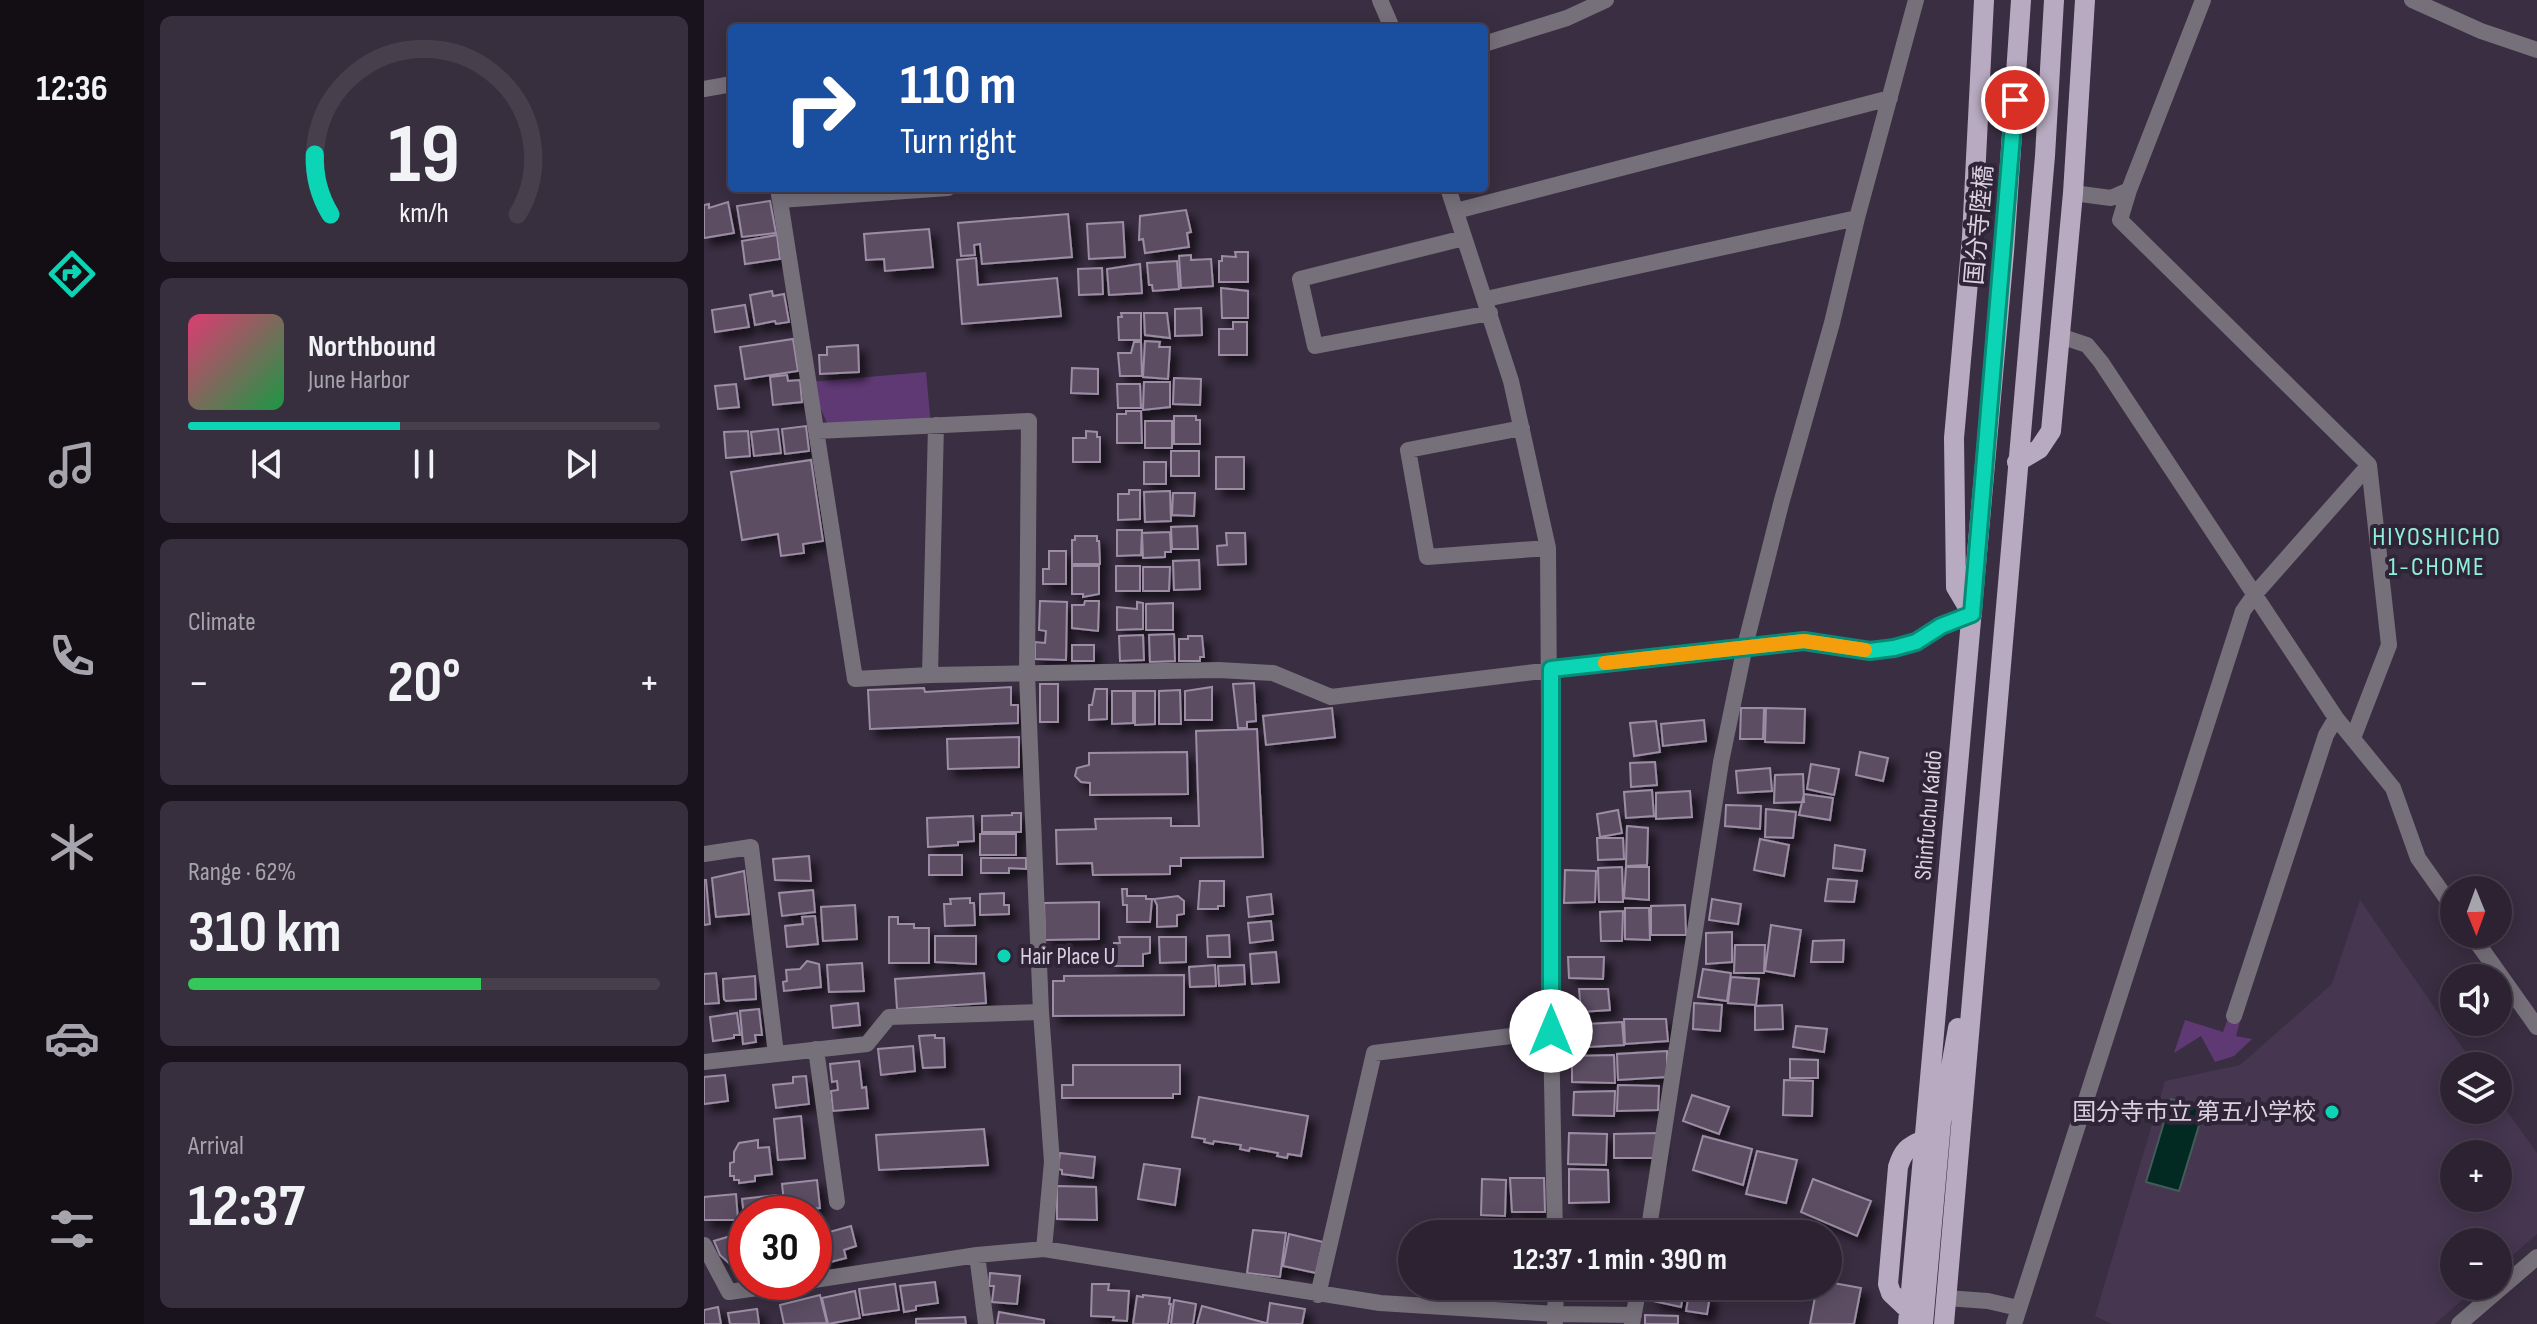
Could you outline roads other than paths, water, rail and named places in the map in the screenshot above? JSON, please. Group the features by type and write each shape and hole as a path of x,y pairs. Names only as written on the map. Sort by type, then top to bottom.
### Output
{"main road":[{"path":"1972,614 1956,587 1954,438 1972,237 1984,0"},
{"name":"国分寺陸橋","path":"1998,311 2021,0"},
{"name":"Shinfuchu Kaidō","path":"1944,1324 2045,156 2054,0"},
{"path":"2017,462 2039,449 2051,431 2073,193 2085,0"},
{"name":"Shinfuchu Kaidō","path":"1913,1319 1924,1140 1998,311"},
{"name":"Shinfuchu Kaidō","path":"1913,1319 1941,1122 1975,950"}],"street":[{"path":"1380,0 1390,24"},
{"path":"1488,43 1567,18 1606,0"},
{"path":"1650,1220 1721,762 1745,646 1916,0"},
{"path":"2203,0 2120,220 2369,465 2389,645 2353,738"},
{"path":"2412,0 2481,31 2537,50"},
{"path":"704,89 728,85"},
{"path":"1456,211 1890,98"},
{"path":"2073,193 2111,198 2129,190"},
{"path":"835,192 779,194 855,679 1219,670 1273,673 1331,697 1745,646 1804,641 1870,651 1894,648 1916,642 1941,626 1972,614"},
{"path":"1449,192 1488,306 1522,428 1548,548 1555,1220"},
{"path":"1464,238 1300,279 1315,346 1857,218"},
{"path":"2060,336 2087,345 2094,353 2336,718 2393,788 2418,858 2440,889"},
{"path":"817,431 1029,421 1027,674 1041,1012 1052,1162 1044,1249"},
{"path":"930,675 936,425"},
{"path":"1522,428 1408,450 1427,557 1548,548"},
{"path":"1946,1298 1988,1301 2016,1316 2243,611 2369,465"},
{"path":"2234,1016 2326,735 2336,718"},
{"path":"704,854 751,847 776,1054"},
{"path":"2481,948 2537,1027"},
{"path":"704,1062 867,1044 889,1017 1041,1012"},
{"path":"1318,1295 1374,1053 1551,1031"},
{"path":"816,1049 837,1202"},
{"path":"704,1245 728,1290"},
{"path":"832,1277 977,1255 1044,1249 1318,1295 1556,1319 1633,1320 1637,1300"},
{"path":"977,1255 986,1324"},
{"path":"2459,1324 2537,1257"}],"place":[{"name":"Hair Place U","path":"1004,956"},
{"name":"国分寺市立 第五小学校","path":"2332,1112"}],"district":[{"name":"HIYOSHICHO 1-CHOME","path":"2437,551"}]}
